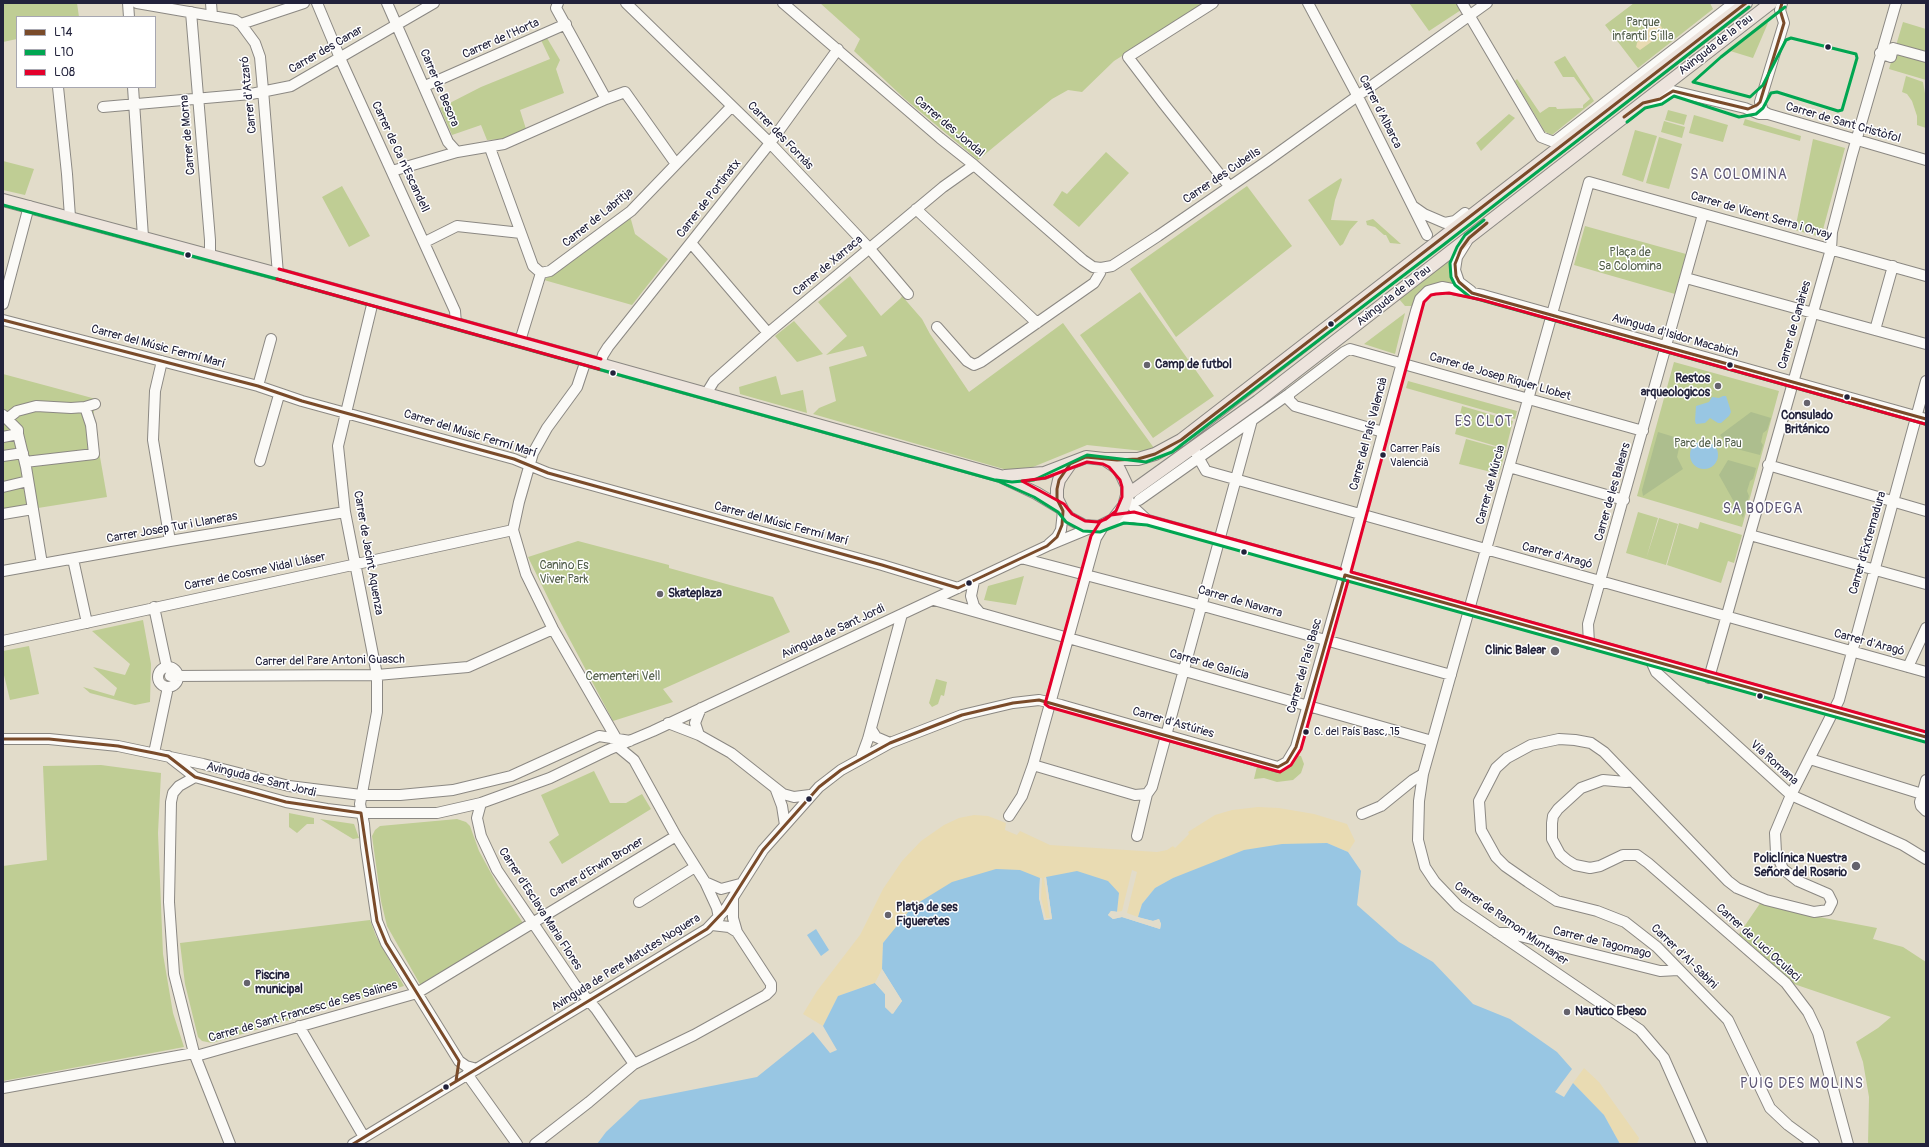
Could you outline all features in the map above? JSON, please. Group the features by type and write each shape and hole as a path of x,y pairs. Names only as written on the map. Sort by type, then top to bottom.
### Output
{"main road":[{"name":"Avinguda de la Pau","path":"1104,459 1129,460 1146,457 1169,448 1181,440 1549,157 1746,3"},
{"name":"Avinguda de la Pau","path":"1127,496 1150,478 1196,452 1258,401 1771,3"},
{"path":"3,200 210,255 1000,476 1036,493 1062,510 1076,523 1104,524 1122,510 1127,496 1124,477 1112,463 1104,459 1086,457 1070,464 1033,475 1000,476"},
{"path":"1033,475 1077,453 1087,450 1146,457"},
{"path":"1062,510 1057,489 1061,475 1070,464"}],"street":[{"path":"128,3 129,16"},
{"path":"137,3 227,18 241,24 304,3"},
{"path":"211,3 212,16"},
{"name":"Carrer de Ca n'Escandell","path":"317,3 340,58 455,310 456,324"},
{"name":"Carrer de Besora","path":"387,3 425,86 448,142 457,152"},
{"name":"Carrer des Canar","path":"103,107 251,94 263,90 291,86 434,3"},
{"path":"558,3 556,8 606,99"},
{"name":"Carrer des Fornàs","path":"626,3 770,143 869,248 908,294"},
{"name":"Carrer des Jondal","path":"783,3 940,138 974,165 1083,260 1093,267 1100,268"},
{"path":"1213,3 1128,57 1230,186"},
{"name":"Carrer d'Albarca","path":"1308,3 1357,95 1427,235"},
{"path":"1462,3 1541,137 1554,142 1734,3"},
{"name":"Carrer des Cubells","path":"1100,268 1112,266 1120,262 1230,186 1487,3"},
{"path":"1748,109 1760,102 1784,22 1780,10 1782,3"},
{"name":"Carrer de Canàries","path":"1710,678 1768,465 1831,249 1832,232 1880,53 1896,3"},
{"name":"Carrer de Morna","path":"191,12 210,255"},
{"name":"Carrer d'Atzaró","path":"241,24 255,43 260,57 278,274"},
{"name":"Carrer de l'Horta","path":"425,86 566,24"},
{"path":"1880,53 1891,57 1893,48 1926,57"},
{"name":"Carrer de Portinatx","path":"600,364 603,354 608,347 770,143 838,49"},
{"path":"58,88 70,217"},
{"path":"133,88 143,237"},
{"path":"1643,103 1660,99 1673,91 1748,109 1759,114 1768,114"},
{"path":"392,171 457,152 490,148 504,144 625,92 676,164"},
{"name":"Carrer de Sant Cristòfol","path":"1760,102 1763,111 1768,114 1926,160"},
{"name":"Carrer de Labritja","path":"541,273 550,271 631,211 732,106"},
{"path":"490,148 534,266 541,273 520,341"},
{"path":"1414,207 1438,221 1445,223 1455,221 1539,159 1549,157"},
{"name":"Carrer de Xarraca","path":"706,394 714,381 768,333 916,209 974,165"},
{"name":"Carrer de Vicent Serra i Orvay","path":"1589,182 1926,276"},
{"name":"Carrer de Múrcia","path":"1469,610 1589,182"},
{"path":"3,304 29,206"},
{"path":"916,209 1037,323"},
{"name":"Carrer de les Balears","path":"1590,644 1588,624 1667,347 1703,214"},
{"path":"425,242 457,226 521,233"},
{"path":"1468,238 1457,257 1455,270 1459,282 1472,292"},
{"path":"691,243 768,333"},
{"path":"1875,330 1893,266"},
{"path":"937,327 966,361 974,364 981,362 1094,283 1100,273 1100,268"},
{"path":"1686,278 1926,344"},
{"name":"Avinguda d'Isidor Macabich","path":"1420,299 1428,291 1442,287 1472,292 1926,419"},
{"name":"Carrer del País Valencià","path":"1344,575 1401,363 1420,299"},
{"name":"Carrer de Jacint Aquenza","path":"373,301 338,446 345,512 377,675 377,712 360,795 361,812 377,921 386,944 418,993 459,1061"},
{"name":"Carrer del Músic Fermí Marí","path":"3,320 258,386 279,395 514,459 548,473 928,578 958,588"},
{"path":"258,386 271,339"},
{"name":"Avinguda de la Pau","path":"1139,500 1196,452 1252,420 1350,349"},
{"name":"Carrer de Josep Riquer Llobet","path":"1350,349 1643,431"},
{"path":"586,360 577,387 547,428 529,465 518,502 513,530 521,565 613,745 634,760 676,836 705,882 717,908 716,921 738,932"},
{"path":"162,362 155,391 153,440 170,541"},
{"name":"Carrer d'Extremadura","path":"1790,795 1834,712 1894,501 1926,381"},
{"path":"1289,394 1290,400 1295,406 1383,432"},
{"path":"260,461 279,395"},
{"path":"3,456 24,458 94,454 90,406 36,406 17,411 5,417 18,430 24,458 42,564"},
{"path":"1137,836 1147,794 1152,787 1252,420"},
{"path":"3,436 18,434"},
{"name":"Carrer d'Aragó","path":"1196,452 1206,471 1926,672"},
{"path":"1768,465 1926,510"},
{"path":"1509,467 1624,500"},
{"path":"1144,517 1139,500 1150,478"},
{"path":"3,487 28,481"},
{"path":"1127,496 1144,517"},
{"path":"3,514 33,509"},
{"name":"Avinguda de Sant Jordi","path":"1047,546 1057,537 1061,530 1062,510"},
{"name":"Carrer Josep Tur i Llaneras","path":"3,571 345,512"},
{"name":"Avinguda de Sant Jordi","path":"168,756 195,778 286,802 327,809 361,812 438,813 480,803 550,778 613,745 634,739 1047,546 1104,524 1133,517 1144,517 1220,540 1710,678 1926,737"},
{"path":"1009,816 1022,796 1033,765 1096,538 1104,524"},
{"name":"Carrer de Cosme Vidal Lláser","path":"3,641 513,530"},
{"path":"1750,535 1926,584"},
{"path":"73,558 86,623"},
{"name":"Carrer de Navarra","path":"1021,558 1202,605 1451,676"},
{"name":"Carrer del País Basc","path":"1287,762 1296,747 1344,575"},
{"path":"974,581 971,596 974,606 980,613"},
{"name":"Carrer de Galícia","path":"934,600 1432,741"},
{"path":"154,607 172,673 177,682 173,686 168,687 161,684 158,678 161,671 172,673"},
{"name":"Carrer de Ramon Muntaner","path":"1469,610 1423,774 1419,801 1418,832 1420,850 1425,867 1435,882 1450,899 1497,933 1631,1022 1646,1036 1655,1046 1670,1070 1702,1144"},
{"path":"861,758 871,729 893,642 902,614"},
{"path":"877,626 889,632 893,642"},
{"name":"Carrer del Pare Antoni Guasch","path":"172,673 377,675 468,667 553,628"},
{"path":"1908,667 1926,628"},
{"name":"Vía Romana","path":"1651,661 1656,672 1790,795 1903,845 1926,859"},
{"path":"154,752 168,687"},
{"name":"Avinguda de Pere Matutes Noguera","path":"353,1144 590,1001 716,921 733,898 740,884 763,850 810,795 828,779 861,758 890,742 962,715 988,708 1026,701 1050,702"},
{"name":"Carrer d'Astúries","path":"1050,702 1278,766 1287,762"},
{"path":"699,735 695,723 701,708"},
{"path":"668,723 699,735 731,753 776,790 788,796 810,795"},
{"path":"871,729 876,737 890,742"},
{"name":"Avinguda de Sant Jordi","path":"3,739 49,739 118,746 154,752 289,786 360,795 400,795 453,790 511,776 594,738 605,736 613,745"},
{"path":"634,739 634,760"},
{"name":"Carrer d'Al-Sabini","path":"1790,795 1775,833 1776,853 1783,869 1790,875 1798,881 1828,894 1832,902 1828,910 1824,912 1814,912 1766,900 1737,888 1728,881 1604,752 1591,743 1559,739 1531,745 1507,758 1496,768 1479,800 1481,830 1496,856 1506,866 1557,901 1598,911 1625,922 1657,947 1728,1020 1770,1108 1788,1126 1814,1144"},
{"path":"1810,759 1922,794"},
{"path":"1033,765 1135,795 1147,794"},
{"path":"1362,814 1381,806 1413,780 1423,774"},
{"path":"195,778 178,786 173,793 170,802 168,864 169,909 174,974 195,1054 230,1144"},
{"name":"Carrer de Luci Oculaci","path":"1632,781 1626,782 1603,780 1581,788 1558,809 1554,816 1551,830 1552,839 1560,854 1575,865 1590,868 1600,866 1623,855 1637,855 1786,983 1798,997 1818,1034 1848,1144"},
{"path":"1924,808 1922,794 1926,780"},
{"path":"776,790 782,806 785,825"},
{"name":"Carrer d'Esclava Maria Flores","path":"480,803 477,818 481,836 488,854 533,924 575,985 590,1001 634,1064"},
{"name":"Carrer d'Erwin Broner","path":"418,993 533,924 594,884 676,836"},
{"path":"639,902 695,867"},
{"path":"705,882 720,889 740,884"},
{"path":"535,1144 589,1102 634,1064 694,1035 766,995 771,990 771,984 738,932 733,918 733,898"},
{"name":"Carrer de Tagomago","path":"1497,933 1508,933 1660,971 1678,970"},
{"name":"Carrer de Sant Francesc de Ses Salines","path":"3,1088 195,1054 418,993"},
{"path":"299,1026 364,1137"},
{"path":"456,1082 459,1061 466,1066 477,1069"},
{"path":"467,1074 517,1144"}],"green space":[{"path":"3,3 77,3 79,16 16,16 16,39 3,42"},
{"path":"820,3 1206,3 1114,61 1082,92 1068,90 1052,99 978,160 905,99 854,51 860,39"},
{"path":"1409,3 1457,3 1461,10 1429,31"},
{"name":"Parque infantil S´illa","path":"1634,3 1710,3 1713,9 1638,68 1605,25"},
{"path":"1764,22 1768,23 1753,58 1727,50"},
{"path":"1903,22 1926,29 1926,80 1889,69"},
{"path":"547,38 560,60 556,69 564,93 520,110 526,129 506,139 487,140 481,125 452,135 440,108 481,87 550,59 541,40"},
{"path":"1565,56 1594,101 1552,135 1545,132 1515,81 1517,79 1540,113 1549,107 1556,107 1557,109 1583,108 1583,105 1590,99 1574,77 1563,77 1554,62"},
{"path":"1906,76 1923,82 1926,99 1926,128 1917,125 1917,116 1912,101 1907,94 1902,92"},
{"path":"1668,110 1687,115 1684,125 1665,120"},
{"path":"1509,114 1515,118 1481,151 1476,143"},
{"path":"1694,115 1728,125 1723,142 1689,133"},
{"path":"1745,119 1801,136 1800,141 1743,125"},
{"path":"1664,121 1685,127 1682,138 1661,132"},
{"path":"1635,130 1657,136 1643,182 1622,175"},
{"path":"1659,137 1682,144 1669,189 1646,183"},
{"path":"1813,139 1845,148 1821,237 1795,230"},
{"path":"1106,152 1129,173 1079,227 1053,205 1062,191 1067,194"},
{"path":"3,161 34,169 25,195 3,190"},
{"path":"1341,178 1342,180 1335,200 1331,220 1358,221 1350,230 1343,244 1340,246 1308,200"},
{"path":"342,186 370,236 349,247 322,197"},
{"path":"1247,186 1292,246 1176,337 1130,269"},
{"path":"630,216 635,234 668,259 632,305 544,280"},
{"path":"1373,219 1401,244 1390,243 1386,235 1375,227 1367,225 1366,221"},
{"name":"Plaça de Sa Colomina","path":"1585,226 1686,254 1675,294 1574,265"},
{"path":"1451,257 1450,270 1453,280 1459,286 1421,291 1415,298 1412,306 1405,306 1399,299"},
{"path":"850,276 881,316 902,296 922,319 930,334 969,392 1063,323 1154,448 1143,451 1087,445 1033,467 1007,470 813,414 819,408 836,401 829,367 867,356 863,346 826,355 847,336 818,302"},
{"name":"Camp de futbol","path":"1140,292 1214,396 1153,438 1080,335"},
{"path":"1405,313 1395,354 1364,344"},
{"path":"794,321 823,354 797,362 775,336"},
{"name":"Parc de la Pau","path":"1674,362 1779,391 1742,527 1637,496"},
{"path":"3,374 96,399 93,417 107,497 38,508 28,513 3,517"},
{"path":"776,376 781,395 803,390 807,413 740,394 739,387"},
{"path":"1408,381 1517,411 1515,419 1406,388"},
{"path":"1462,406 1513,421 1506,449 1455,434"},
{"path":"1751,412 1771,418 1767,430 1763,433 1761,442 1763,445 1760,455 1729,447 1720,435"},
{"path":"1658,432 1681,439 1677,457 1683,469 1643,496 1642,490"},
{"path":"1466,439 1506,450 1499,474 1459,464"},
{"path":"1728,460 1756,468 1753,479 1750,481 1747,491 1749,496 1743,518 1719,475"},
{"path":"1638,512 1658,518 1646,559 1626,553"},
{"path":"1659,518 1678,524 1666,565 1646,559"},
{"path":"1700,522 1742,535 1734,563 1728,561 1721,583 1667,565 1679,523 1698,529"},
{"path":"578,541 669,565 669,568 773,597 790,632 663,689 673,702 613,721 553,608 528,557"},
{"path":"1024,576 1016,605 984,600 988,586"},
{"path":"143,620 151,664 150,702 135,705 90,693 83,687 114,696 117,688 93,667 125,675 130,664 92,631"},
{"path":"29,646 39,694 10,700 3,671 3,651"},
{"path":"936,679 947,682 944,696 941,695 938,704 932,707 929,703"},
{"path":"1296,755 1301,756 1304,764 1301,773 1293,780 1277,782 1264,778 1254,779 1258,762 1277,768"},
{"path":"101,765 161,773 158,833 163,954 173,1013 184,1047 3,1081 3,866 47,860 43,766"},
{"path":"594,771 610,803 626,803 642,794 651,809 562,864 549,842 559,835 541,795"},
{"path":"289,813 314,818 314,824 307,824 297,833 289,827"},
{"path":"320,819 354,824 359,838 353,839"},
{"path":"457,819 466,822 470,826 479,851 498,886 525,926 421,986 387,926 381,901 372,836 375,830 380,826"},
{"path":"1761,902 1819,917 1877,928 1873,939 1903,947 1926,962 1926,1144 1868,1144 1869,1097 1863,1062 1856,1042 1878,1028 1891,1017 1791,983 1737,937"},
{"path":"370,920 376,936 404,986 212,1043 202,1041 198,1037 185,984 180,943"}],"sand":[{"path":"1653,25 1661,26 1664,33 1640,50 1636,47 1637,43 1644,32"},
{"name":"Platja de ses Figueretes","path":"1258,807 1279,808 1314,814 1347,824 1355,841 1348,852 1327,843 1173,878 1155,888 1142,904 1138,917 1127,913 1137,872 1132,870 1122,911 1117,912 1119,893 1052,919 1044,920 1039,898 1040,878 883,942 882,969 875,983 838,996 823,1026 803,1014 817,991 860,935 883,889 902,861 921,841 944,825 959,818 974,815 988,816 1006,823 1005,830 1017,835 1020,831 1050,845 1157,852 1167,850 1173,846 1175,848 1189,834 1188,832 1215,815 1232,810"},
{"path":"1584,1068 1599,1082 1639,1138 1637,1144 1620,1144 1604,1115 1573,1083"}],"water":[{"path":"1726,396 1729,405 1731,412 1729,416 1721,423 1718,423 1710,418 1705,423 1696,424 1696,406 1709,402 1712,397 1719,398"},
{"path":"1704,441 1714,445 1718,455 1714,465 1704,469 1694,465 1690,455 1694,445"},
{"path":"1327,843 1348,852 1361,871 1357,905 1399,942 1433,962 1473,1004 1510,1019 1557,1052 1572,1069 1555,1092 1564,1097 1573,1083 1604,1115 1620,1144 597,1144 606,1132 640,1100 757,1077 813,1032 830,1053 837,1050 823,1026 838,996 875,983 885,994 885,1007 892,1014 902,1001 882,969 883,943 913,906 952,882 996,869 1020,870 1040,878 1039,898 1045,920 1052,919 1046,877 1077,871 1108,881 1119,893 1117,912 1111,911 1108,915 1113,919 1122,917 1160,929 1161,924 1159,919 1153,921 1138,917 1142,904 1155,888 1173,878 1244,850 1282,844"},
{"path":"816,929 829,950 821,956 807,935"}],"pier":[{"path":"1046,877 1052,919 1044,920 1039,898 1040,878 1042,878 1041,898 1046,918 1050,918 1044,878"},
{"path":"1111,911 1119,912 1118,914 1112,913 1111,915 1114,917 1123,915 1159,926 1158,921 1153,923 1137,919 1136,917 1153,921 1159,919 1161,924 1160,929 1122,917 1113,919 1108,915"},
{"path":"882,969 902,1001 893,1014 885,1007 885,994 875,983 876,981 887,993 887,1007 892,1011 899,1001 881,971"}],"transit line":[{"name":"L14","path":"3,320 258,386 302,401 514,459 548,473 882,565 958,588 1047,546 1057,537 1062,525 1063,511 1057,499 1057,489 1059,480 1070,464 1086,457 1117,460 1138,459 1155,454 1181,440 1746,3"},
{"name":"L14","path":"1624,117 1643,103 1660,99 1673,91 1748,109 1757,105 1760,102 1784,23 1780,10 1782,3"},
{"name":"L10","path":"996,480 1012,482 1034,480 1087,455 1146,462 1172,452 1442,246 1749,7"},
{"name":"L10","path":"1627,122 1645,108 1662,104 1674,96 1739,117 1756,114 1763,108 1771,93 1777,92 1838,111 1842,110 1857,58 1856,54 1791,38 1786,40 1763,85 1750,97 1693,82 1721,57 1785,7"},
{"name":"L10","path":"3,205 277,279 998,481 1034,497 1058,512 1066,522 1083,531 1100,532 1124,523 1147,525 1925,742"},
{"name":"L10","path":"1484,220 1465,235 1457,247 1450,263 1451,277 1455,285 1470,297 1925,424"},
{"name":"L14","path":"1487,223 1469,238 1461,249 1455,264 1456,276 1459,282 1472,293 1926,419"},
{"name":"L08","path":"279,269 601,359"},
{"name":"L08","path":"277,279 599,369"},
{"name":"L08","path":"1925,424 1482,300 1449,293 1431,295 1424,302 1351,572 1926,732"},
{"name":"L08","path":"1087,462 1103,464 1109,467 1120,480 1122,487 1122,497 1116,511 1106,519 1098,522 1085,521 1072,514 1064,504 1022,481 1045,478 1087,462"},
{"name":"L08","path":"1341,569 1134,512 1111,515 1100,522 1091,536 1045,704 1049,707 1280,772 1291,765 1301,749 1348,581"},
{"name":"L14","path":"353,1144 707,929 725,910 763,850 819,787 841,770 890,743 962,715 1013,703 1039,700 1278,767 1287,762 1296,747 1345,575 1926,737"},
{"name":"L14","path":"3,739 49,739 118,746 154,753 168,756 195,777 286,802 361,813 377,921 386,943 459,1061 456,1081"}],"place":[{"name":"Camp de futbol","path":"1147,365"},
{"name":"Restos arqueologicos","path":"1718,386"},
{"name":"Consulado Británico","path":"1807,403"},
{"name":"Carrer País Valencià","path":"1383,455"},
{"name":"Skateplaza","path":"660,594"},
{"name":"Clinic Balear","path":"1555,651"},
{"name":"C. del País Basc, 15","path":"1306,732"},
{"name":"Policlínica Nuestra Señora del Rosario","path":"1856,866"},
{"name":"Platja de ses Figueretes","path":"888,915"},
{"name":"Piscina municipal","path":"247,983"},
{"name":"Nautico Ebeso","path":"1567,1012"}],"district":[{"name":"SA COLOMINA","path":"1739,175"},
{"name":"ES CLOT","path":"1484,422"},
{"name":"SA BODEGA","path":"1763,509"},
{"name":"PUIG DES MOLINS","path":"1802,1084"}],"park label":[{"name":"Canino Es Viver Park","path":"564,573"},
{"name":"Cementeri Vell","path":"623,677"}]}
